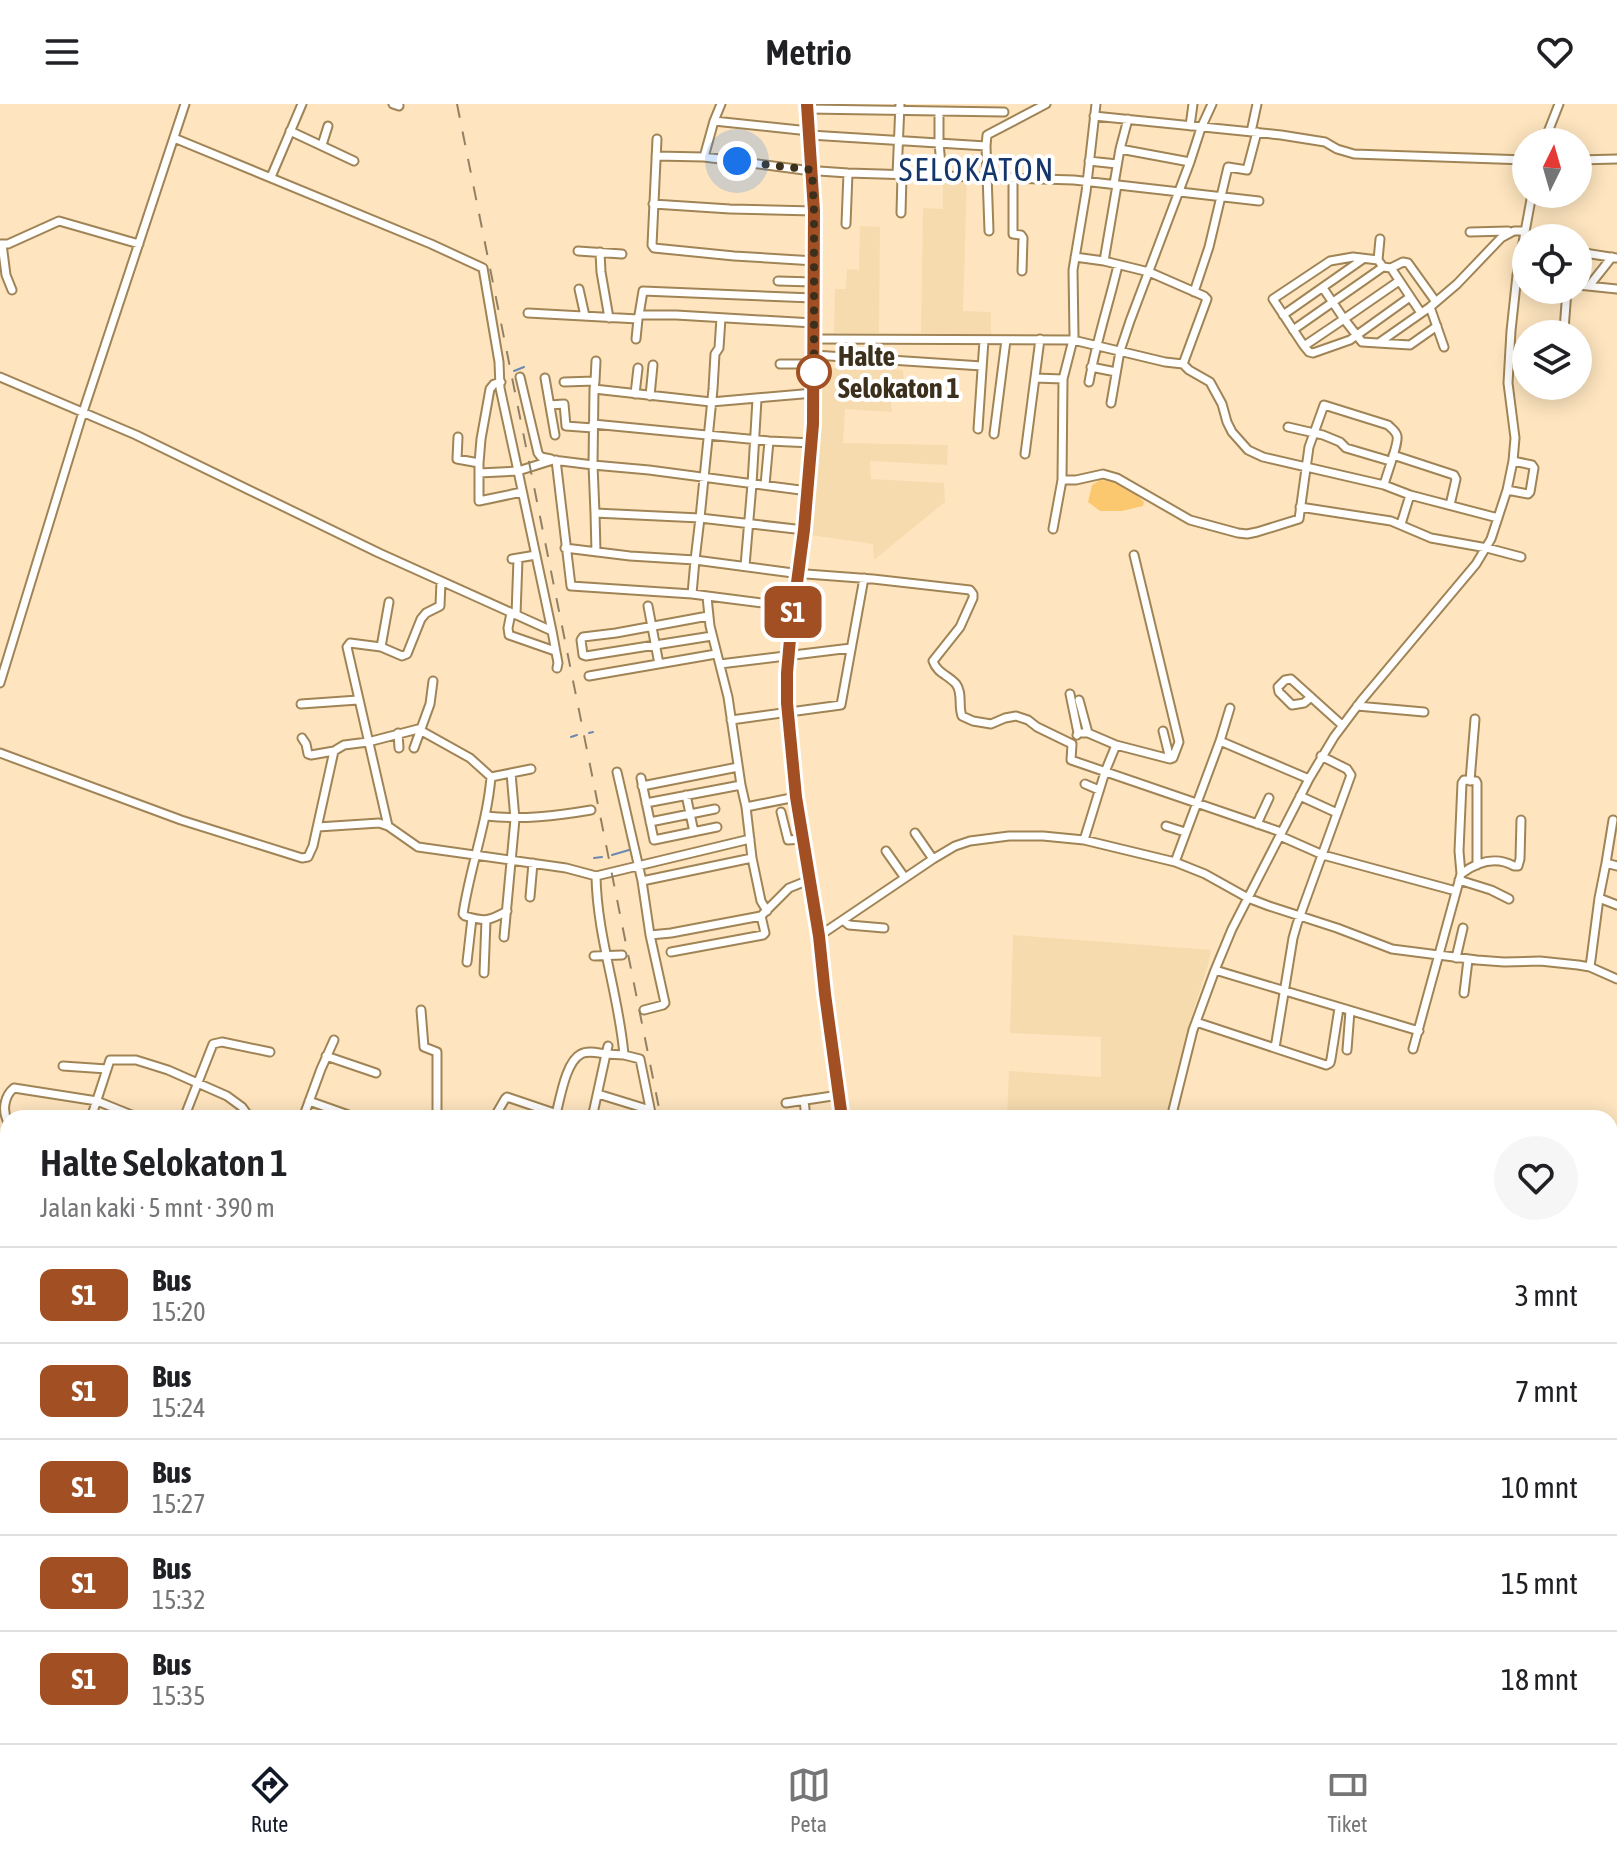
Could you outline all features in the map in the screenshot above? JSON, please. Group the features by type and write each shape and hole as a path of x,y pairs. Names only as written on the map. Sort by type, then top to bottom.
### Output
{"main road":[{"path":"808,106 814,211 814,393 808,491 793,607 787,690 796,797 819,936 841,1110"}],"street":[{"path":"0,683 83,412 185,104"},
{"path":"271,177 302,104"},
{"path":"704,157 721,104"},
{"path":"989,231 988,133 1046,104"},
{"path":"1053,529 1062,480 1063,379 1073,340 1075,257 1096,104"},
{"path":"1190,126 1193,104"},
{"path":"1111,403 1120,351 1212,104"},
{"path":"1194,292 1209,247 1228,167 1247,170 1257,104"},
{"path":"1550,128 1559,104"},
{"path":"808,106 900,107 939,112 1002,108 1010,123"},
{"path":"900,107 897,140 901,213"},
{"path":"939,112 942,176"},
{"path":"1094,116 1124,115 1201,128 1325,142 1354,154 1512,160"},
{"path":"1104,261 1124,115"},
{"path":"714,121 810,133 986,146"},
{"path":"322,145 328,126"},
{"path":"290,131 354,161"},
{"path":"174,138 483,268 498,351 503,406 552,631 557,668"},
{"path":"657,139 652,247 815,261"},
{"path":"1120,149 1190,162"},
{"path":"656,156 704,157 848,173 1087,181 1259,201"},
{"path":"1592,160 1617,159"},
{"path":"1089,161 1117,164"},
{"path":"846,224 848,173"},
{"path":"1013,177 1013,234 1023,238 1022,271"},
{"path":"653,204 814,211"},
{"path":"12,290 1,244 8,244 56,221 139,244"},
{"path":"1470,232 1512,231"},
{"path":"1380,342 1433,305 1501,238 1512,232"},
{"path":"1380,239 1384,265"},
{"path":"578,251 622,254"},
{"path":"600,252 609,318"},
{"path":"1592,254 1614,257"},
{"path":"1075,257 1149,272 1206,297 1183,364"},
{"path":"1410,297 1356,336 1313,353 1304,346 1273,301 1330,261 1353,257 1384,265 1399,281 1410,297 1421,313"},
{"path":"1592,283 1614,257"},
{"path":"1283,315 1364,258"},
{"path":"1293,330 1384,265 1403,262 1408,263 1433,305 1444,347"},
{"path":"1089,382 1118,265"},
{"path":"778,281 813,282"},
{"path":"1304,346 1399,281"},
{"path":"1592,286 1617,289"},
{"path":"1323,288 1356,336 1365,343 1410,345 1437,326"},
{"path":"579,289 585,316"},
{"path":"636,339 643,291 813,298"},
{"path":"1173,1110 1196,1022 1215,970 1321,756 1357,706 1468,575 1487,548 1507,490 1513,461 1515,438 1508,383 1511,331 1516,304"},
{"path":"528,313 609,318 676,315 813,323"},
{"path":"692,594 721,318"},
{"path":"814,339 1073,340 1183,364 1210,382 1222,404 1229,428 1248,450 1263,457 1384,485 1498,518"},
{"path":"1025,454 1040,339"},
{"path":"978,429 984,340"},
{"path":"994,434 1006,340"},
{"path":"780,364 814,360 982,366"},
{"path":"596,361 593,426 596,552"},
{"path":"650,396 653,365"},
{"path":"1091,367 1116,372"},
{"path":"635,394 638,368"},
{"path":"0,377 136,435 379,553 552,631"},
{"path":"520,377 541,457 808,491"},
{"path":"545,378 555,435"},
{"path":"1035,378 1063,379"},
{"path":"501,382 490,389 481,439 479,501 522,492"},
{"path":"564,382 711,402 814,393"},
{"path":"745,566 757,399"},
{"path":"550,405 564,404 566,426 812,443"},
{"path":"1062,480 1103,474 1117,478 1190,520 1247,534 1297,520 1309,447 1324,405 1388,425 1396,433 1398,438 1384,485"},
{"path":"1288,427 1336,440 1346,448 1454,475 1456,479 1450,505"},
{"path":"458,437 457,459 479,463"},
{"path":"765,485 769,441"},
{"path":"479,473 518,471 555,460"},
{"path":"555,460 571,586 692,594 793,607"},
{"path":"1507,490 1530,492 1534,468 1513,461"},
{"path":"1401,524 1410,495"},
{"path":"1300,507 1401,524 1426,537 1521,557"},
{"path":"595,513 700,518 804,530"},
{"path":"565,548 970,590 973,598 960,627 932,663 958,687 961,715 991,724 1016,716 1072,744"},
{"path":"536,555 515,559 514,614 508,628 509,635 555,651"},
{"path":"1134,555 1178,740 1170,759"},
{"path":"731,720 841,706 864,578"},
{"path":"388,826 347,645 381,647 402,656 407,654 421,619 440,606 441,581"},
{"path":"671,933 672,950 764,934 764,913 707,597"},
{"path":"381,647 389,602"},
{"path":"648,606 659,664"},
{"path":"708,616 583,637 583,655 712,636"},
{"path":"720,664 851,648"},
{"path":"589,676 716,654"},
{"path":"1311,697 1304,703 1292,705 1278,687 1291,679 1311,697 1342,725"},
{"path":"414,748 430,704 433,681"},
{"path":"1070,694 1078,733 1072,744 1071,760 1257,824 1323,855 1456,891"},
{"path":"301,704 358,700"},
{"path":"1079,700 1088,733"},
{"path":"1357,706 1424,712"},
{"path":"1175,862 1230,708"},
{"path":"1470,781 1475,719"},
{"path":"302,738 311,755 420,730 470,758 491,777"},
{"path":"1163,731 1170,759"},
{"path":"398,733 399,748"},
{"path":"1078,733 1088,733 1116,745 1170,759"},
{"path":"1220,741 1309,779"},
{"path":"1084,840 1116,745"},
{"path":"0,753 181,820 295,858 311,854 334,751"},
{"path":"1275,1048 1293,938 1351,773 1321,756"},
{"path":"717,827 654,840 642,782 738,767"},
{"path":"491,777 531,769"},
{"path":"617,772 665,1003 644,1010"},
{"path":"504,937 515,819 511,773"},
{"path":"491,777 486,816 463,914 486,920 507,911"},
{"path":"1413,1049 1460,877 1464,780 1477,783 1477,865"},
{"path":"1085,784 1099,790"},
{"path":"646,803 741,785"},
{"path":"686,795 694,832"},
{"path":"1300,796 1337,813"},
{"path":"746,807 796,797"},
{"path":"1257,824 1269,798"},
{"path":"650,822 715,809"},
{"path":"486,816 515,819 591,810"},
{"path":"781,812 788,840 802,839"},
{"path":"1460,877 1477,865 1499,860 1518,866 1521,820"},
{"path":"1590,967 1599,898 1614,839 1613,820"},
{"path":"318,827 379,823 418,847 566,868 596,876 750,839"},
{"path":"1166,826 1185,832"},
{"path":"915,833 933,859"},
{"path":"819,936 951,848 965,842 1009,836 1043,836 1084,840 1175,862 1205,874 1248,898 1392,949 1468,960 1540,961 1590,967 1617,979"},
{"path":"886,851 905,878"},
{"path":"680,856 683,872"},
{"path":"642,881 752,858"},
{"path":"530,897 533,863"},
{"path":"1606,863 1617,866"},
{"path":"596,876 597,911 624,1055"},
{"path":"1460,877 1509,899"},
{"path":"650,935 764,913 789,888 810,885"},
{"path":"1599,898 1617,905"},
{"path":"467,962 472,918"},
{"path":"484,973 486,920"},
{"path":"843,920 847,925 884,928"},
{"path":"723,923 726,942"},
{"path":"1456,958 1463,928"},
{"path":"594,956 622,955"},
{"path":"1464,993 1468,960"},
{"path":"1215,970 1419,1031"},
{"path":"1196,1022 1326,1065 1330,1063 1339,1008"},
{"path":"421,1010 424,1047 437,1052 437,1110"},
{"path":"1347,1050 1350,1011"},
{"path":"306,1110 334,1040"},
{"path":"187,1110 216,1042 270,1052"},
{"path":"594,1110 607,1050"},
{"path":"558,1110 567,1072 575,1059 581,1053 607,1050 640,1059 650,1110"},
{"path":"326,1056 376,1073"},
{"path":"94,1110 111,1060 136,1060 199,1083 227,1096 244,1110"},
{"path":"63,1066 107,1069"},
{"path":"5,1110 7,1095 14,1088 97,1101 119,1110"},
{"path":"598,1094 640,1110"},
{"path":"786,1103 839,1095"},
{"path":"498,1110 507,1097 541,1110"},
{"path":"804,1100 805,1110"},
{"path":"309,1101 334,1110"}],"shaded area":[{"path":"943,179 967,179 963,311 991,312 991,335 921,333 923,208 943,209"},
{"path":"860,226 880,227 879,333 834,333 835,289 846,289 847,269 859,270"},
{"path":"820,368 903,370 905,394 890,393 892,412 845,409 843,443 948,445 947,465 870,461 871,479 944,483 945,502 874,560 873,544 810,535"},
{"path":"1100,480 1130,490 1144,502 1143,506 1122,511 1100,511 1088,502 1092,485"},
{"path":"1013,935 1211,950 1190,1021 1173,1110 1007,1110 1009,1071 1101,1077 1101,1037 1010,1033"}],"waterway":[{"path":"514,371 524,367"},
{"path":"589,733 593,732"},
{"path":"571,737 577,735"},
{"path":"612,855 629,850"},
{"path":"594,858 602,857"}],"railway":[{"path":"457,104 659,1110"}],"bus line":[{"name":"S1","path":"807,104 815,261 813,424 804,530 791,628 787,703 796,797 819,936 841,1110"}],"place":[{"name":"Halte Selokaton 1","path":"814,372"}],"district":[{"name":"SELOKATON","path":"977,170"}],"route":[{"path":"737,161 812,170 814,376 814,372"}]}
